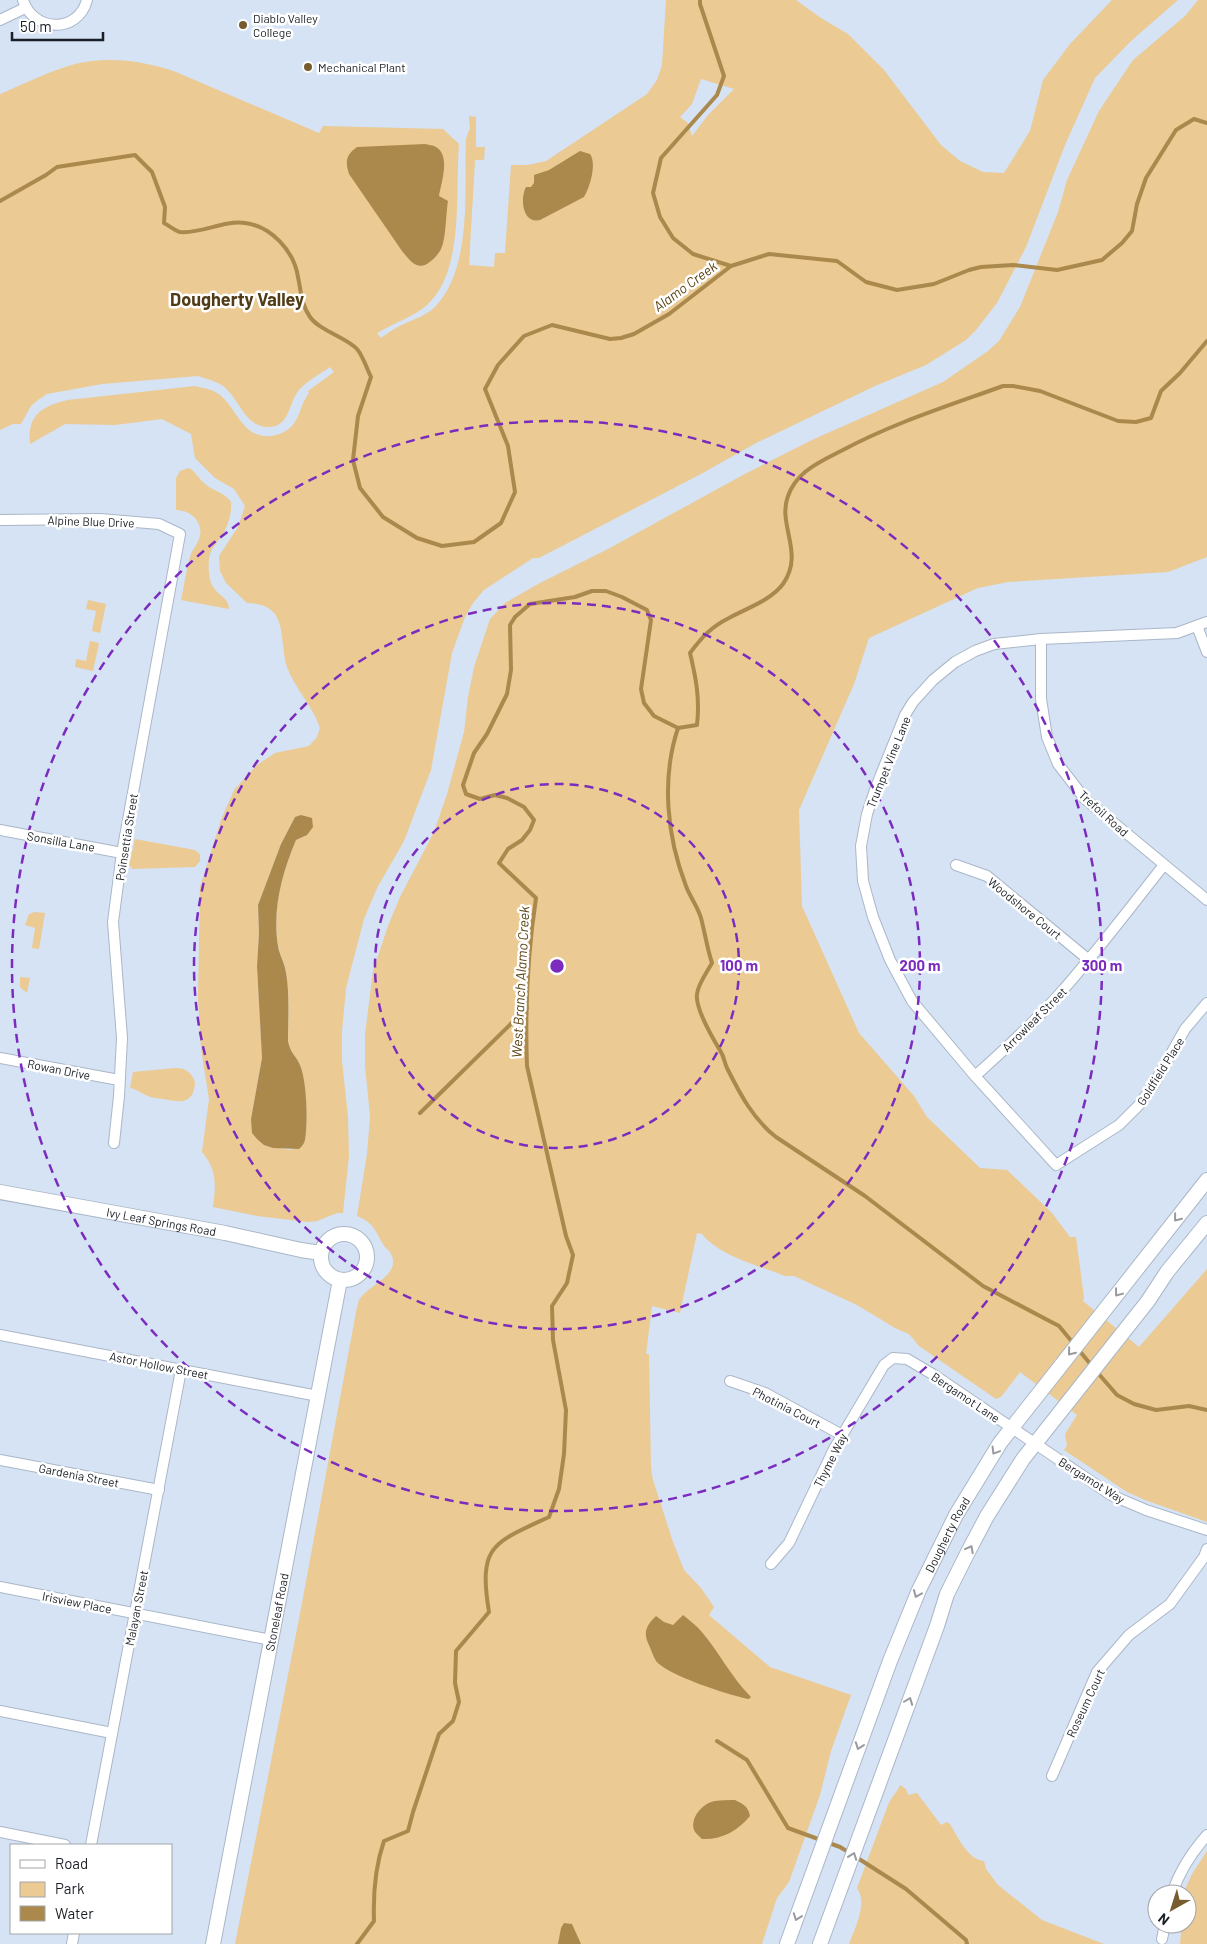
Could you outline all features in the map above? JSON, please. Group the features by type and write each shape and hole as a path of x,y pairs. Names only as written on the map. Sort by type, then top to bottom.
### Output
{"main road":[{"name":"Dougherty Road","path":"787,1944 890,1661 919,1590 956,1515 1000,1443 1207,1180"},
{"name":"Ivy Leaf Springs Road","path":"0,1192 225,1233 321,1253"},
{"path":"820,1944 937,1626 947,1594 987,1516 1023,1459 1207,1223"},
{"path":"337,1235 350,1235 362,1242 367,1256 364,1269 354,1278 340,1280 334,1278 325,1270 321,1253 327,1242 337,1235"},
{"name":"Stoneleaf Road","path":"213,1944 340,1280"}],"street":[{"path":"0,20 24,4 40,22 47,25 62,26 82,12 87,0"},
{"name":"Alpine Blue Drive","path":"0,520 110,520 160,524 180,534"},
{"name":"Poinsettia Street","path":"114,1144 122,1038 113,922 122,853 180,534"},
{"name":"Trumpet Vine Lane","path":"1056,1165 975,1076 912,1000 890,960 873,917 863,881 861,846 867,814 905,716 913,702 933,680 955,662 975,650 994,644 1041,639 1152,636 1177,633 1207,622"},
{"path":"1197,626 1207,652"},
{"name":"Trefoil Road","path":"1041,639 1041,699 1047,737 1058,764 1085,798 1207,900"},
{"name":"Sonsilla Lane","path":"0,830 122,853"},
{"name":"Woodshore Court","path":"956,865 986,876 1089,960"},
{"name":"Arrowleaf Street","path":"975,1076 1030,1025 1089,960 1164,865"},
{"name":"Goldfield Place","path":"1056,1165 1120,1125 1139,1105 1154,1084 1185,1029 1207,1003"},
{"name":"Rowan Drive","path":"0,1058 119,1080"},
{"name":"Astor Hollow Street","path":"0,1334 318,1396"},
{"name":"Bergamot Lane","path":"893,1358 907,1359 1036,1444"},
{"name":"Thyme Way","path":"771,1564 789,1543 842,1435 880,1371 893,1358"},
{"name":"Malayan Street","path":"91,1844 181,1370"},
{"name":"Photinia Court","path":"730,1381 765,1393 842,1435"},
{"name":"Bergamot Way","path":"1036,1444 1111,1495 1146,1510 1207,1530"},
{"name":"Gardenia Street","path":"0,1460 158,1490"},
{"name":"Roseum Court","path":"1052,1776 1097,1672 1129,1635 1170,1604 1204,1556 1207,1548"},
{"name":"Irisview Place","path":"0,1587 271,1640"},
{"path":"0,1711 112,1733"},
{"path":"0,1832 60,1844"},
{"path":"1176,1884 1194,1849 1207,1835"},
{"path":"1162,1939 1163,1934"}],"green space":[{"path":"666,0 796,0 848,34 884,70 941,145 960,161 983,172 1004,173 1030,131 1043,80 1070,44 1112,0 1178,0 1131,41 1095,78 1065,145 1026,247 997,303 966,340 926,365 875,386 756,443 701,474 539,558 533,558 484,590 473,603 465,617 452,653 431,770 404,841 377,888 364,919 346,988 342,1031 342,1061 348,1117 349,1156 343,1213 308,1222 257,1216 213,1207 215,1192 213,1171 202,1152 209,1099 201,1049 198,998 200,887 221,820 234,790 257,765 275,753 309,746 317,737 320,728 313,712 290,675 285,661 280,626 275,614 269,608 262,605 247,603 226,583 220,571 219,556 238,527 245,506 234,489 215,478 195,458 191,434 162,419 115,425 65,424 30,444 31,426 38,413 59,402 195,386 211,390 220,395 247,428 254,433 262,436 274,436 285,432 292,426 309,393 308,391 334,372 330,367 302,387 295,395 284,420 274,427 258,425 252,421 223,386 198,376 102,384 47,394 31,406 21,424 13,424 0,430 0,94 75,64 100,60 126,61 176,72 319,133 323,126 443,129 459,144 456,229 453,251 447,272 439,290 427,305 377,333 381,338 398,327 431,311 446,291 455,272 461,251 464,228 466,139 470,128 469,116 476,117 476,147 485,147 484,160 475,160 469,265 494,267 495,253 505,253 511,165 528,165 546,161 647,94 657,80 662,65","holes":["701,79 734,89 708,115 692,136 688,123 680,117 692,104","295,817 303,837 296,840 286,865 276,918 279,951 288,985 288,1041 302,1072 306,1106 306,1130 302,1146 290,1150 264,1145 251,1119 262,1058 257,966 258,905 281,844"]},
{"path":"1198,0 1207,0 1207,557 1168,572 1008,582 978,588 869,638 854,684 799,810 802,906 859,1033 914,1096 927,1117 980,1168 1007,1170 1052,1213 1070,1237 1076,1237 1083,1301 1139,1347 1207,1269 1207,1522 1127,1492 1064,1450 1067,1446 1065,1434 1077,1415 1020,1372 1001,1397 996,1399 919,1346 909,1334 895,1328 857,1305 794,1276 785,1276 740,1260 719,1249 702,1234 697,1233 680,1313 652,1306 646,1354 649,1354 651,1469 673,1542 684,1570 701,1588 714,1607 709,1615 770,1667 851,1695 831,1751 820,1795 789,1882 777,1898 762,1944 235,1944 299,1619 356,1312 359,1300 363,1294 389,1273 393,1260 390,1252 385,1248 374,1229 368,1222 357,1216 367,1154 370,1116 365,1066 365,1034 373,971 400,897 434,832 447,794 464,732 474,667 490,619 505,603 538,584 608,549 743,475 814,439 943,382 988,351 999,341 1020,307 1058,212 1067,180 1099,111 1133,60 1185,16"},
{"path":"189,468 207,486 225,496 231,502 228,524 209,556 212,584 215,590 226,600 229,609 181,600 190,557 200,533 200,528 195,518 187,512 176,510 176,478 180,471"},
{"path":"88,600 106,604 100,633 92,631 96,611 86,609"},
{"path":"90,641 99,643 93,671 75,667 76,659 86,661"},
{"path":"135,839 195,850 200,854 200,861 195,867 131,869 132,867 129,866"},
{"path":"35,912 45,913 39,949 32,948 35,928 25,925 29,914"},
{"path":"20,977 30,978 27,993 20,987"},
{"path":"175,1068 188,1071 195,1082 192,1094 186,1100 176,1101 151,1097 130,1088 133,1072"},
{"path":"900,1785 906,1789 908,1795 917,1793 941,1825 947,1822 950,1824 968,1852 978,1860 984,1861 986,1869 998,1885 1042,1920 1104,1944 849,1944 861,1908 860,1894 857,1888 888,1805"},
{"path":"1207,1851 1207,1944 1180,1944 1181,1934 1197,1934 1197,1884 1188,1884"}],"water":[{"path":"425,144 436,147 441,151 444,170 439,196 448,201 443,245 431,261 418,266 402,251 349,174 347,162 351,153 357,147"},
{"path":"580,151 590,154 593,164 590,182 584,197 540,220 529,218 524,209 523,197 526,187 531,187 534,183 534,175 549,170"},
{"path":"301,815 312,818 313,827 307,835 296,840 286,865 277,905 276,932 288,985 288,1041 300,1065 304,1081 307,1113 306,1132 304,1143 299,1149 273,1148 264,1145 252,1133 251,1119 262,1058 257,966 258,905 281,844 295,817"},
{"path":"683,1615 707,1639 751,1697 749,1699 728,1694 686,1678 662,1667 656,1661 647,1639 648,1625 656,1616 664,1622 673,1625"},
{"path":"735,1800 743,1804 750,1816 740,1826 729,1834 716,1838 702,1839 696,1833 693,1825 698,1811 710,1802"},
{"path":"564,1923 572,1924 581,1944 558,1944 561,1928"}],"waterway":[{"path":"700,0 724,76 717,95 661,158 653,193 660,217 673,238 693,254 731,266"},
{"name":"Alamo Creek","path":"0,201 57,167 135,155 152,172 165,207 164,223 174,229 180,232 188,232 229,223 245,223 264,229 280,241 296,267 303,302 310,317 314,322 357,349 371,377 358,416 353,460 360,488 383,517 417,538 442,546 474,542 501,523 515,492 508,446 485,389 498,365 524,336 552,325 610,339 634,334 669,314 731,266 769,254 837,261 866,282 897,290 934,284 981,267 1013,265 1057,270 1102,260 1122,243 1132,231 1137,204 1146,178 1176,130 1194,119 1207,123"},
{"name":"West Branch Alamo Creek","path":"357,1944 374,1921 375,1881 384,1841 408,1831 439,1734 453,1721 459,1702 455,1683 456,1651 489,1612 486,1590 488,1559 494,1549 514,1533 549,1517 559,1489 564,1454 566,1410 553,1340 552,1306 567,1283 573,1255 566,1236 527,1066 528,982 536,898 499,863 508,849 522,840 530,830 534,820 524,807 507,798 495,795 480,799 466,794 463,785 474,753 487,734 507,694 511,670 510,625 515,617 530,604 575,597 592,591 606,591 647,610 651,620 641,689 644,703 654,716 678,728 697,725 697,689 690,653 703,637 717,625 765,600 783,584 789,573 792,561 786,518 788,496 793,486 809,469 827,458 881,432 1003,386 1040,391 1118,421 1136,422 1151,418 1161,391 1180,373 1207,341"},
{"path":"678,728 669,767 668,808 674,848 688,890 700,914 712,963 699,986 697,1000 706,1024 742,1097 760,1122 776,1137 865,1196 983,1286 1059,1326 1092,1366"},
{"path":"420,1113 527,1008"},
{"path":"1097,1372 1117,1395 1134,1404 1156,1410 1189,1406 1207,1410"},
{"path":"717,1741 747,1760 788,1828 840,1847 850,1853"},
{"path":"856,1857 906,1889 966,1940 967,1944"}],"place":[{"name":"Diablo Valley College","path":"243,25"},
{"name":"Mechanical Plant","path":"308,67"}],"district":[{"name":"Dougherty Valley","path":"237,299"}]}
